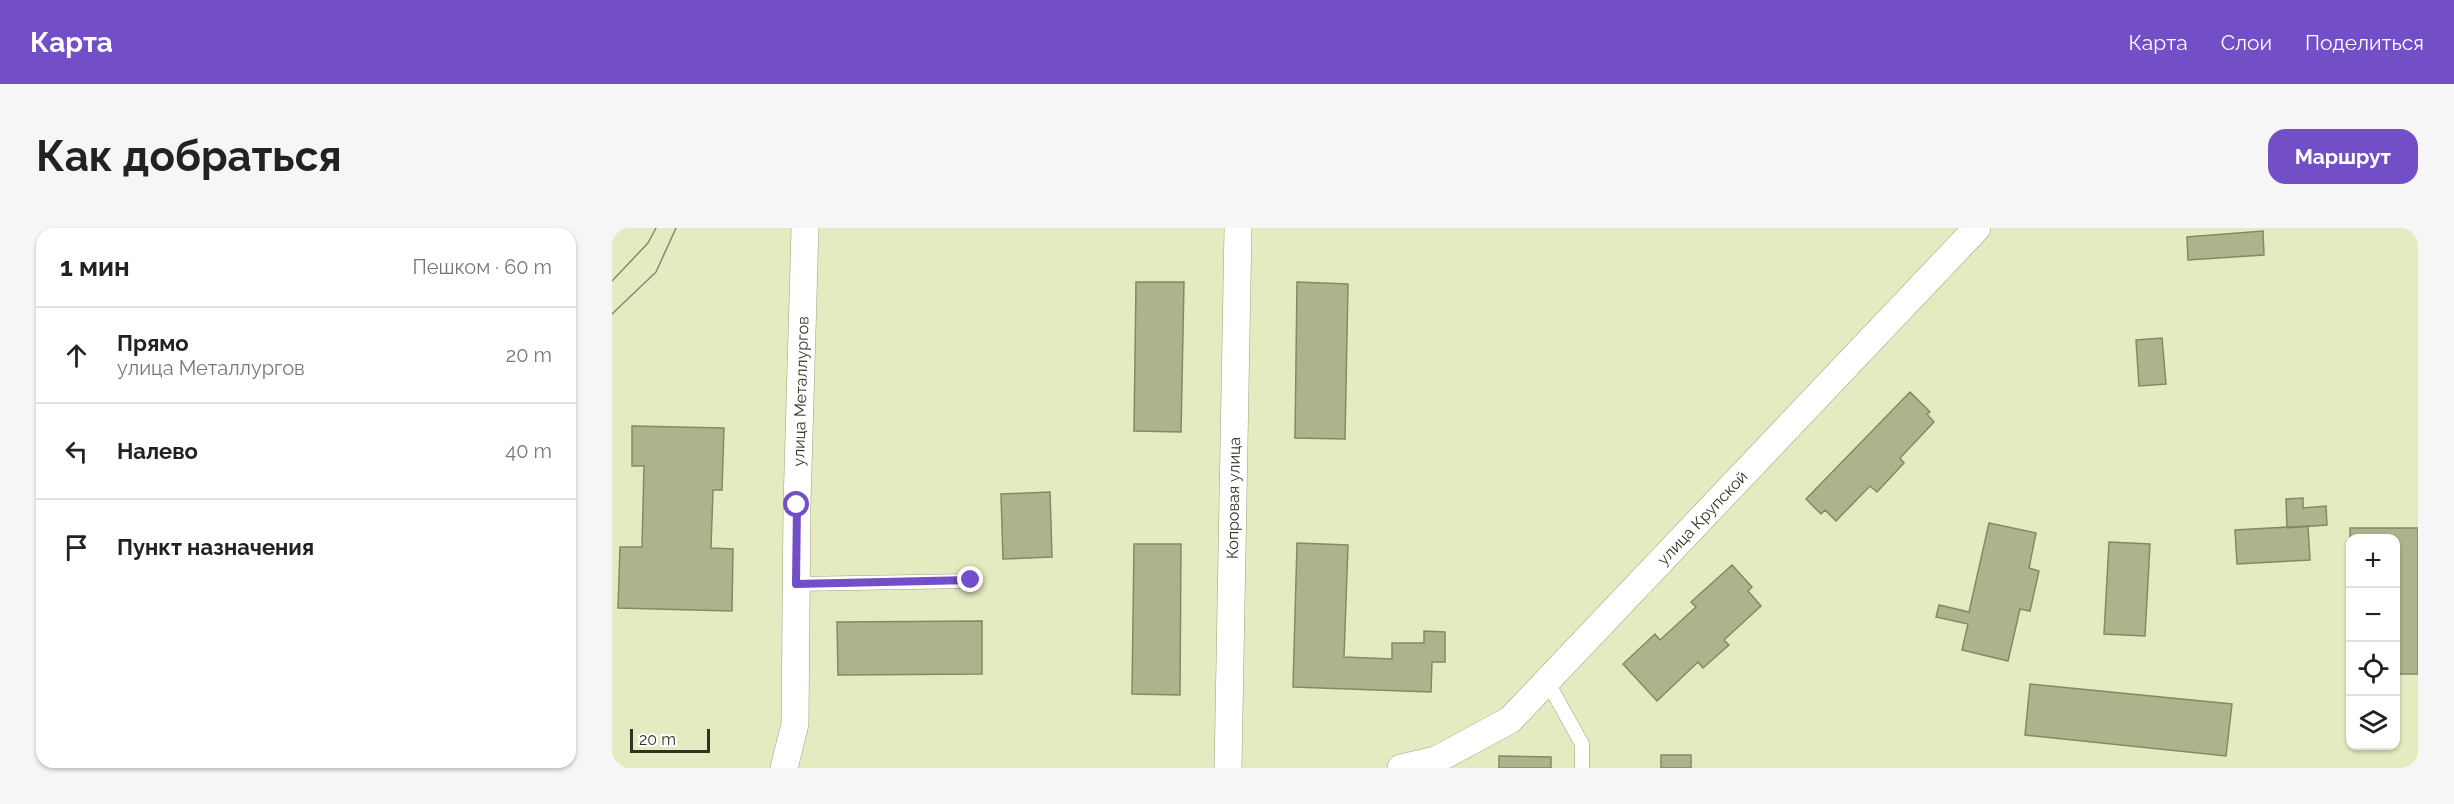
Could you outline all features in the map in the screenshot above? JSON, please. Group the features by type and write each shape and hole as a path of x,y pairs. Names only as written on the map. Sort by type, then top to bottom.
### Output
{"street":[{"name":"улица Металлургов","path":"784,768 795,724 796,584 805,228"},
{"name":"Копровая улица","path":"1228,768 1238,228"},
{"name":"улица Крупской","path":"1401,768 1436,760 1510,720 1977,228"}],"lane":[{"path":"796,584 971,580"},
{"path":"1547,681 1582,744 1582,768"}],"building":[{"path":"2263,231 2264,255 2188,260 2187,237"},
{"path":"1136,282 1184,282 1181,432 1134,431"},
{"path":"1297,282 1348,284 1345,439 1295,438"},
{"path":"2162,338 2166,384 2139,386 2136,340"},
{"path":"1910,392 1930,412 1927,414 1934,422 1900,458 1904,463 1877,492 1870,486 1836,521 1825,510 1821,514 1806,499"},
{"path":"632,426 724,428 722,490 713,490 711,548 733,549 732,611 618,608 620,547 642,547 644,466 632,466"},
{"path":"1050,492 1052,557 1003,559 1001,494"},
{"path":"2303,498 2303,508 2326,506 2327,525 2287,528 2286,499"},
{"path":"1989,523 2036,533 2029,568 2039,571 2030,611 2020,609 2008,661 1962,650 1968,624 1936,617 1939,605 1969,612"},
{"path":"2308,526 2310,560 2237,564 2235,530"},
{"path":"2350,528 2418,528 2418,674 2400,674 2400,534 2350,534"},
{"path":"2109,542 2150,544 2145,636 2104,634"},
{"path":"1297,543 1348,545 1344,657 1392,659 1392,643 1424,643 1424,631 1445,632 1445,662 1432,662 1431,692 1293,687"},
{"path":"1134,544 1181,544 1180,695 1132,694"},
{"path":"1732,565 1752,587 1748,591 1761,606 1724,640 1729,645 1703,668 1698,662 1657,701 1623,664 1655,634 1660,640 1696,607 1691,602"},
{"path":"982,621 982,674 838,675 837,622"},
{"path":"2030,684 2232,704 2226,756 2025,735"},
{"path":"1661,755 1691,755 1691,768 1661,768"},
{"path":"1499,756 1551,757 1551,768 1499,768"}],"tram line":[{"path":"612,281 648,243 656,228"},
{"path":"612,314 656,272 676,228"}],"route":[{"path":"797,505 796,584 971,580"}]}
